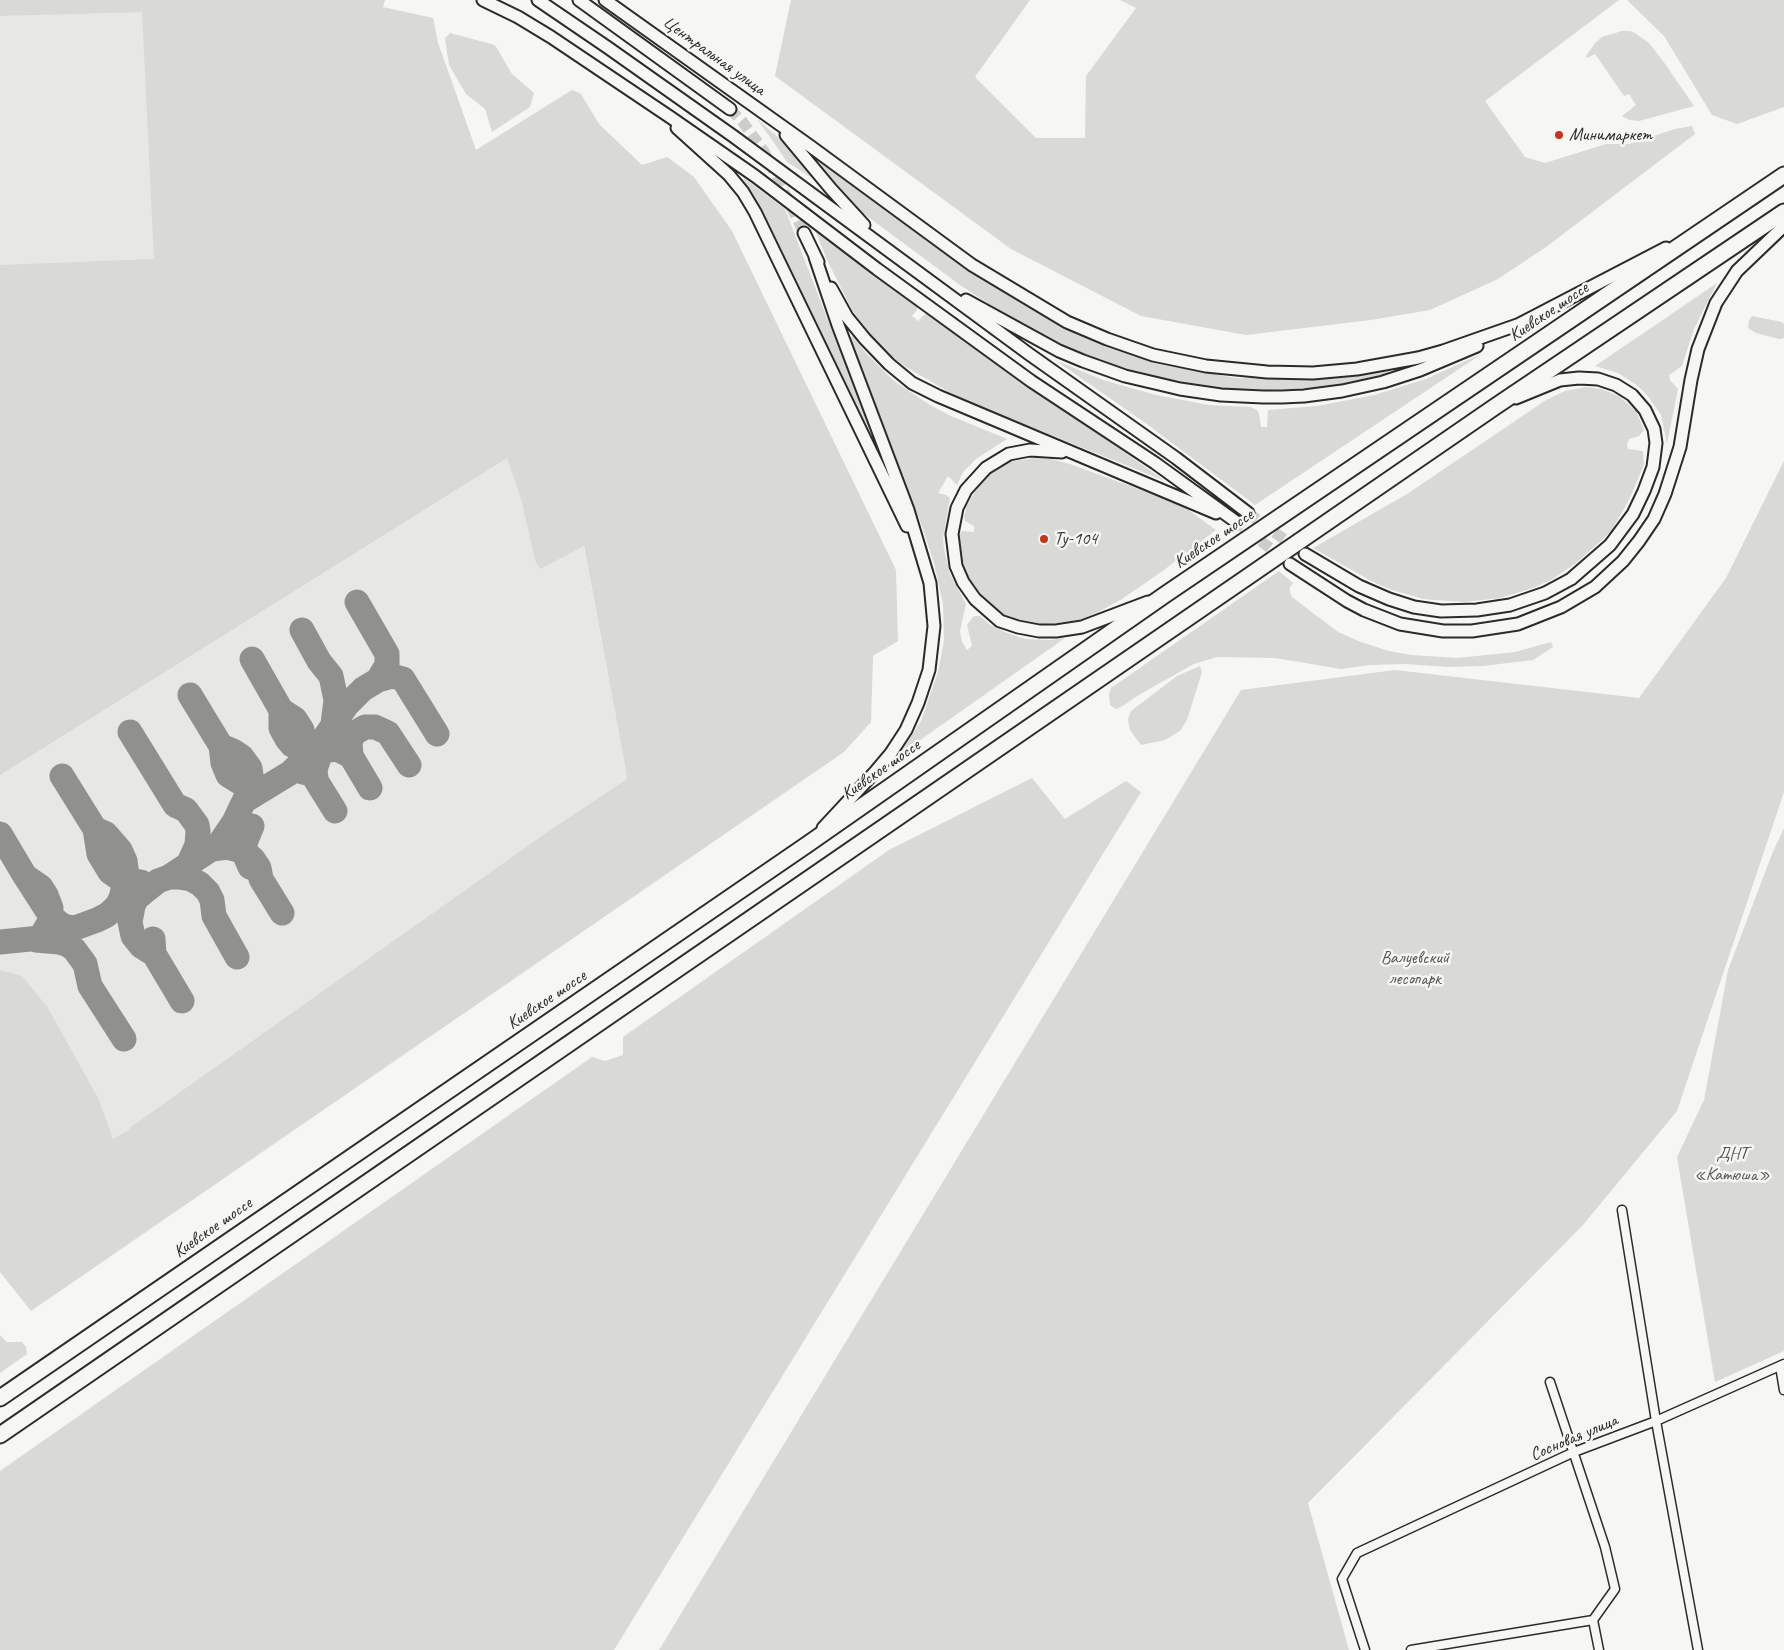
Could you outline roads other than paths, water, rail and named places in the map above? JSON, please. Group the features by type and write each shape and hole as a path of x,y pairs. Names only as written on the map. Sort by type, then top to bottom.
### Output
{"highway":[{"name":"Киевское шоссе","path":"0,1398 808,844 1166,594 1784,175"},
{"path":"0,1435 1496,406 1784,212"}],"main road":[{"path":"483,0 518,17 551,37 755,176 877,269 1023,375 1155,463 1236,522 938,396 912,382 889,364 853,325 838,301 804,234"},
{"path":"538,0 733,136 885,246 1029,354 1144,435 1248,513"},
{"name":"Центральная улица","path":"579,0 730,109"},
{"name":"Центральная улица","path":"605,0 777,124"},
{"path":"656,108 724,170 743,192 756,212 925,564"},
{"path":"777,124 831,189 885,246"},
{"path":"777,124 972,266 1067,322 1153,355 1206,366 1266,372 1330,372 1424,357 1520,324"},
{"path":"935,285 1059,351 1125,376 1180,389 1242,397 1304,396 1342,391 1383,382 1476,347 1714,223"},
{"path":"1290,564 1364,610 1400,624 1443,631 1472,631 1518,624 1561,607 1595,587 1623,561 1654,519 1666,494 1680,447 1698,349 1716,304 1737,271 1784,226"},
{"path":"808,844 891,753 903,734 915,710 929,670 934,636 932,606 925,564 908,510 838,325 815,257"},
{"path":"1305,554 1359,586 1388,599 1414,606 1441,610 1489,609 1521,602 1561,585 1591,563 1626,526 1648,483 1653,467 1656,443 1654,429 1645,410 1624,389 1606,382 1587,378 1560,380 1496,406"},
{"path":"1074,454 1039,450 1013,453 993,463 970,485 957,508 952,534 956,566 966,588 984,609 1000,621 1039,631 1056,631 1082,626 1166,594"}],"street":[{"path":"1622,1210 1656,1421 1698,1650"},
{"path":"1782,1365 1784,1390"},
{"name":"Сосновая улица","path":"1365,1650 1342,1579 1357,1552 1376,1545 1574,1452 1656,1421 1782,1365"},
{"path":"1550,1382 1605,1547 1615,1589 1594,1620 1599,1650"},
{"path":"1411,1650 1594,1620"}],"tunnel":[{"path":"730,109 742,121 764,151 804,233"},
{"path":"1248,513 1299,550"},
{"path":"1235,521 1284,559"}],"place":[{"name":"Минимаркет","path":"1559,135"},
{"name":"Ту-104","path":"1044,539"}],"park label":[{"name":"Валуевский лесопарк","path":"1415,968"},
{"name":"ДНТ «Катюша»","path":"1732,1164"}]}
